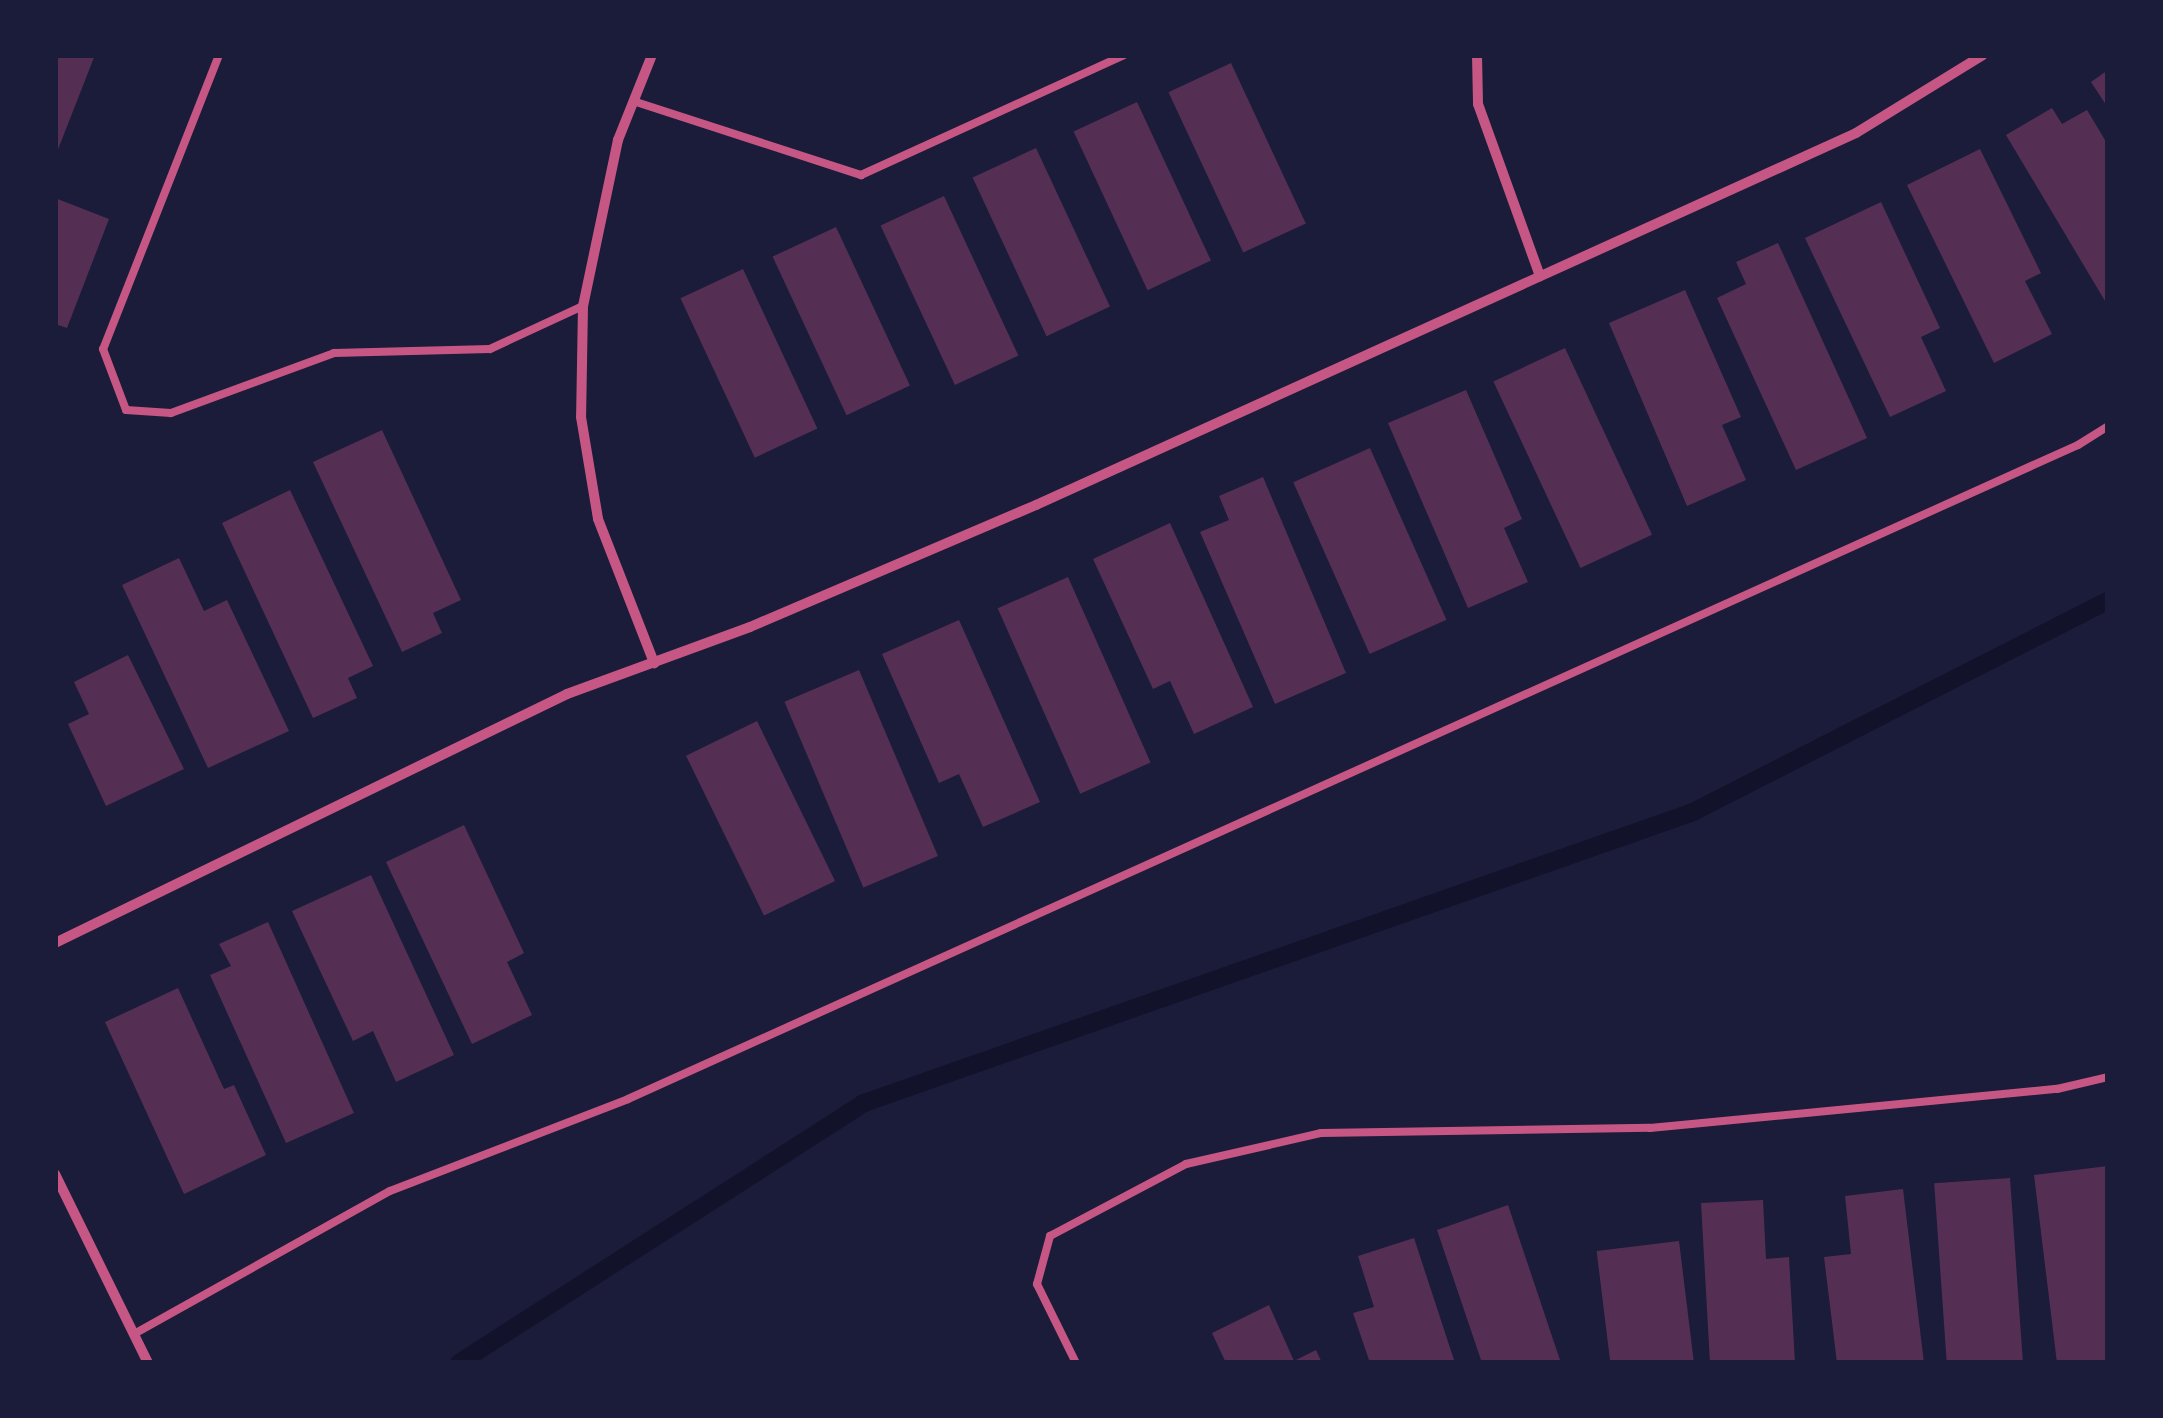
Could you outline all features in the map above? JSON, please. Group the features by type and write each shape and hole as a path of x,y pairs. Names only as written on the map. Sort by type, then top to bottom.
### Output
{"street":[{"path":"652,55 618,140 584,306 581,418 598,520 654,663"},
{"path":"1478,55 1478,104 1540,276"},
{"path":"55,943 566,694 654,663 1036,505 1856,133 1983,55"},
{"path":"55,1174 148,1363"}],"lane":[{"path":"219,55 103,349 126,410 171,414 334,353 490,349 584,306"},
{"path":"633,101 862,175 1124,55"},
{"path":"134,1334 390,1191 646,1091 2078,445 2108,426"},
{"path":"1076,1363 1037,1284 1050,1236 1186,1164 1321,1133 1650,1128 2058,1089 2108,1077"}],"building":[{"path":"55,55 95,55 55,157"},
{"path":"1231,63 1306,223 1243,253 1168,92"},
{"path":"2108,70 2108,108 2091,82"},
{"path":"1137,102 1211,261 1148,290 1074,132"},
{"path":"2052,108 2062,124 2087,110 2108,145 2108,306 2006,135"},
{"path":"1036,148 1110,307 1047,336 973,178"},
{"path":"1980,149 2041,273 2025,281 2052,334 1994,363 1907,185"},
{"path":"944,196 1018,356 955,385 881,226"},
{"path":"55,198 109,219 67,328 55,324"},
{"path":"1881,202 1940,328 1921,337 1946,391 1890,417 1805,238"},
{"path":"836,227 910,386 847,415 773,257"},
{"path":"1778,243 1867,438 1796,470 1717,298 1746,284 1736,262"},
{"path":"743,269 817,429 755,458 680,298"},
{"path":"1685,290 1741,417 1722,425 1746,480 1687,506 1609,323"},
{"path":"1565,348 1652,535 1580,568 1493,381"},
{"path":"1466,390 1522,519 1504,528 1528,582 1468,608 1388,423"},
{"path":"382,430 461,600 433,613 442,633 402,652 313,462"},
{"path":"1370,448 1446,620 1370,654 1293,482"},
{"path":"1263,477 1346,673 1275,704 1200,532 1229,520 1219,496"},
{"path":"290,490 373,666 348,678 357,698 313,718 222,523"},
{"path":"1170,523 1253,707 1194,734 1170,681 1153,689 1093,559"},
{"path":"179,558 204,611 227,600 289,731 208,768 122,585"},
{"path":"1068,577 1151,762 1080,794 998,608"},
{"path":"959,620 1040,802 983,827 959,774 939,783 882,654"},
{"path":"128,655 184,769 106,806 68,724 89,714 74,682"},
{"path":"859,670 938,856 863,888 784,702"},
{"path":"757,721 835,881 764,916 686,756"},
{"path":"464,825 524,953 507,962 532,1015 472,1044 386,862"},
{"path":"371,875 454,1055 396,1082 373,1031 353,1041 292,911"},
{"path":"268,922 354,1113 286,1143 210,975 231,966 219,944"},
{"path":"178,988 224,1089 234,1085 266,1155 184,1194 105,1022"},
{"path":"2108,1166 2108,1363 2057,1363 2034,1175"},
{"path":"2010,1178 2023,1363 1947,1363 1934,1183"},
{"path":"1903,1189 1924,1363 1837,1363 1824,1257 1851,1254 1845,1196"},
{"path":"1763,1200 1766,1259 1789,1257 1795,1363 1710,1363 1701,1203"},
{"path":"1508,1205 1561,1363 1482,1363 1437,1230"},
{"path":"1414,1238 1455,1363 1370,1363 1353,1313 1374,1307 1358,1256"},
{"path":"1679,1241 1694,1363 1610,1363 1597,1251"},
{"path":"1269,1305 1294,1361 1316,1350 1322,1363 1226,1363 1212,1333"}],"waterway":[{"path":"459,1363 864,1103 1693,812 2108,601"}]}
